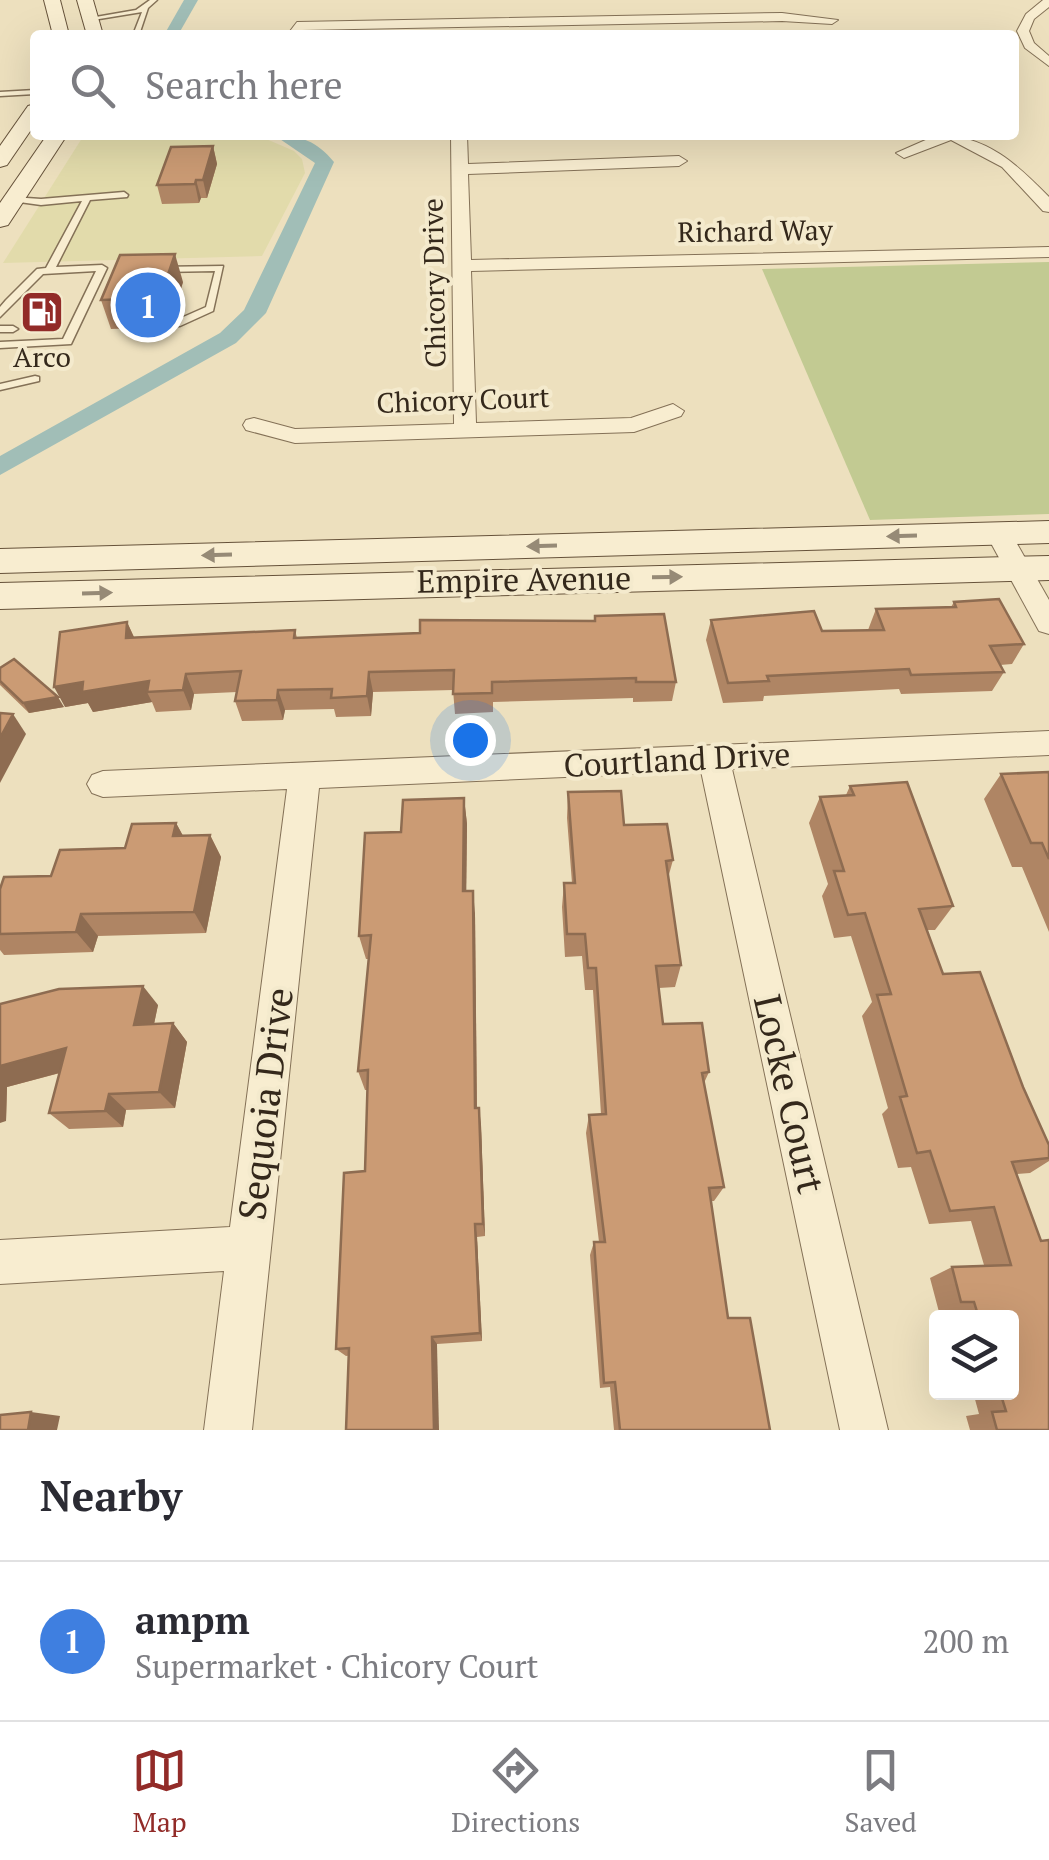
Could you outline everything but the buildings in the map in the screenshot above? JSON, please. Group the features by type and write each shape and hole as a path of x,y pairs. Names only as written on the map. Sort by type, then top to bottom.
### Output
{"main road":[{"path":"52,0 60,30"},
{"path":"85,0 94,27"},
{"path":"0,161 30,117"},
{"path":"0,220 7,199 53,140"},
{"name":"Empire Avenue","path":"0,560 1049,532"},
{"name":"Empire Avenue","path":"0,596 1034,568"}],"street":[{"path":"1049,1 1028,14 1022,33 1028,44 1049,62"},
{"path":"829,30 836,5"},
{"path":"295,30 782,16 832,20"},
{"name":"Chicory Drive","path":"459,140 465,431"},
{"path":"904,154 939,140"},
{"path":"962,140 1008,164 1049,207"},
{"path":"460,169 679,160"},
{"name":"Richard Way","path":"462,266 1049,252"},
{"name":"Chicory Court","path":"254,424 295,436 465,431 634,425 673,411"},
{"path":"999,534 1034,568 1049,624"},
{"name":"Courtland Drive","path":"103,784 1049,743"},
{"name":"Locke Court","path":"714,758 864,1430"},
{"name":"Sequoia Drive","path":"228,1430 304,778"},
{"path":"0,1262 249,1248"}],"lane":[{"path":"138,30 154,0"},
{"path":"94,27 146,9"},
{"path":"0,94 30,92"},
{"path":"7,199 39,202 124,196"},
{"path":"49,271 86,200"},
{"path":"1,346 67,342 82,305 108,268 40,272 33,290 11,295 2,313"},
{"path":"144,269 220,268 210,309 176,324"},
{"path":"2,313 23,311"},
{"path":"0,387 35,379"}],"shaded area":[{"path":"81,140 269,140 294,151 302,159 305,173 262,256 3,263"}],"green space":[{"path":"1049,262 1049,514 870,520 762,269"}],"waterway":[{"path":"174,30 191,0"},
{"path":"0,467 228,338 254,313 325,162 312,149 293,140"}],"place":[{"name":"ampm","path":"148,305"},
{"name":"Arco","path":"42,312"}]}
